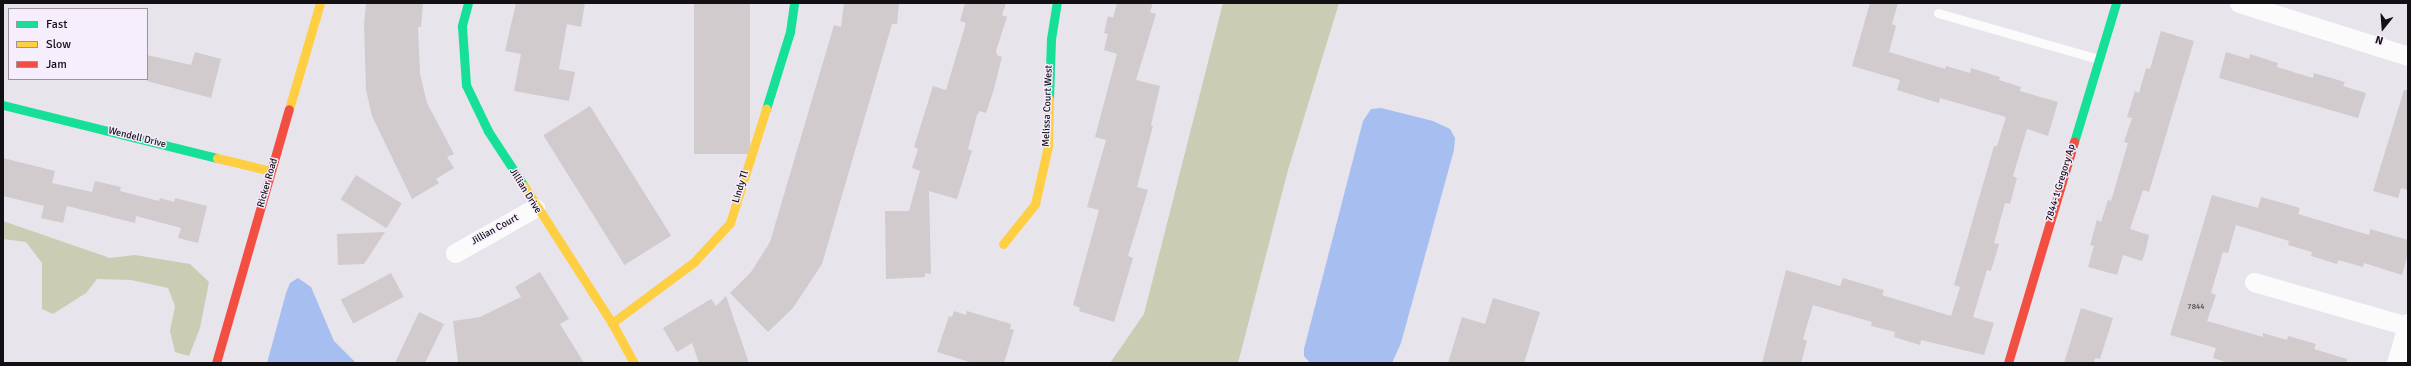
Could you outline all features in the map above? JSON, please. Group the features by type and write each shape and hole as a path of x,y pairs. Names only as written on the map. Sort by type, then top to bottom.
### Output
{"street":[{"name":"Ricker Road","path":"216,363 320,3"},
{"name":"Jillian Drive","path":"468,3 462,26 466,85 488,131 535,208 612,323 634,363"},
{"name":"Lindy Tl","path":"612,323 694,262 730,223 790,32 794,3"},
{"name":"Melissa Court West","path":"1003,244 1035,204 1048,146 1050,39 1057,3"},
{"name":"7844-1 Gregory Ap","path":"2008,363 2116,3"},
{"path":"2239,3 2408,56"},
{"name":"Wendell Drive","path":"3,105 271,171"},
{"name":"Jillian Court","path":"455,253 535,208"},
{"path":"2254,282 2407,325 2396,363"}],"lane":[{"path":"1938,13 2098,59"}],"green space":[{"path":"1223,3 1339,3 1288,170 1238,363 1110,363 1144,314"},
{"path":"3,221 110,258 135,255 190,264 209,282 200,328 189,356 175,352 170,331 175,306 168,288 131,280 97,279 86,293 53,314 42,309 42,263 26,242 3,239"}],"water":[{"path":"1381,108 1433,121 1450,129 1455,138 1454,150 1401,343 1392,363 1310,363 1304,356 1304,349 1363,121 1371,109"},
{"path":"298,278 311,287 334,341 356,363 267,363 286,293 290,283"}],"building":[{"path":"366,3 423,3 421,27 418,27 420,74 427,103 454,154 447,157 454,168 436,179 439,183 412,199 372,116 366,90 364,24"},
{"path":"516,3 585,3 581,27 567,24 559,69 575,72 569,101 514,91 521,54 505,51"},
{"path":"694,3 750,3 750,154 694,154"},
{"path":"844,3 899,3 897,24 892,24 822,264 793,308 768,332 730,293 751,272 770,242 834,25 841,27"},
{"path":"965,3 1006,3 1002,15 1007,17 996,51 997,55 1002,57 994,89 986,113 980,111 977,115 968,149 972,151 957,199 929,191 931,274 925,273 925,277 886,279 885,211 909,211 920,171 912,168 918,149 914,147 933,86 946,90 966,23 960,21"},
{"path":"1117,3 1153,3 1150,12 1156,14 1136,80 1160,86 1151,125 1153,126 1137,187 1148,190 1128,256 1133,258 1114,322 1079,311 1080,308 1073,305 1099,210 1087,207 1106,140 1095,137 1117,54 1104,50 1108,34 1104,33 1108,16 1113,18"},
{"path":"1870,3 1898,3 1892,24 1896,26 1889,52 1945,69 1946,66 1970,73 1971,68 2000,77 1999,80 2021,87 2020,91 2058,102 2048,136 2027,129 2013,176 2017,178 2010,204 2005,203 1994,243 1999,244 1991,271 1987,270 1973,317 1994,323 1984,355 1921,340 1920,345 1894,337 1895,332 1871,326 1872,322 1813,305 1803,339 1807,341 1801,363 1762,363 1786,270 1840,286 1843,278 1884,290 1882,295 1951,316 1960,287 1954,285 1994,146 1997,146 2006,117 1940,98 1939,103 1897,90 1900,80 1852,66"},
{"path":"2161,31 2194,41 2149,192 2143,190 2130,229 2149,235 2145,253 2142,261 2123,255 2117,275 2088,267 2094,246 2090,245 2097,220 2101,222 2108,200 2111,201 2128,143 2124,142 2132,118 2127,117 2135,91 2139,93 2146,68 2150,69"},
{"path":"195,52 221,59 211,98 147,81 148,55 191,65"},
{"path":"2226,52 2249,59 2250,54 2278,63 2277,67 2313,78 2314,73 2345,82 2343,86 2366,93 2358,118 2219,78"},
{"path":"2404,90 2408,90 2408,190 2401,188 2398,198 2373,191"},
{"path":"590,106 671,236 624,265 543,135"},
{"path":"3,158 55,171 52,183 92,192 95,181 121,187 120,191 159,201 160,198 174,202 175,198 207,206 198,243 178,238 181,228 136,216 135,223 67,206 63,223 41,218 44,206 3,196"},
{"path":"356,175 402,204 386,228 341,200"},
{"path":"2212,195 2258,208 2261,197 2300,208 2298,214 2369,235 2370,229 2408,240 2408,254 2402,275 2364,263 2363,267 2338,260 2337,264 2311,256 2312,252 2288,245 2289,241 2236,225 2228,253 2223,252 2211,293 2216,295 2207,321 2263,337 2263,333 2287,340 2288,336 2316,344 2314,349 2347,359 2347,363 2229,363 2213,358 2216,348 2170,335"},
{"path":"385,232 364,264 338,265 337,234"},
{"path":"540,272 569,319 560,324 584,363 458,363 453,321 480,317 521,297 515,287"},
{"path":"391,273 404,297 353,324 341,300"},
{"path":"726,296 749,363 699,363 692,343 677,352 663,328 711,299 716,306"},
{"path":"1493,298 1540,312 1524,363 1448,363 1462,317 1485,324"},
{"path":"2081,308 2113,318 2100,359 2095,358 2094,363 2064,363"},
{"path":"954,311 966,315 967,311 1011,324 1010,329 1014,330 1004,363 973,363 937,352 949,316 952,317"},
{"path":"419,312 444,324 425,363 395,363"}],"traffic: fast":[{"path":"468,3 462,26 466,85 488,131 524,186"},
{"path":"766,109 790,32 794,3"},
{"path":"1049,99 1051,39 1057,3"},
{"path":"2074,142 2116,3"},
{"path":"3,105 217,158"}],"traffic: slow":[{"path":"289,109 320,3"},
{"path":"1003,244 1035,204 1048,146 1049,99"},
{"path":"612,323 694,262 730,223 766,109"},
{"path":"217,158 271,171"},
{"path":"524,186 612,323 634,363"}],"traffic: jam":[{"path":"216,363 289,109"},
{"path":"2008,363 2074,142"}]}
